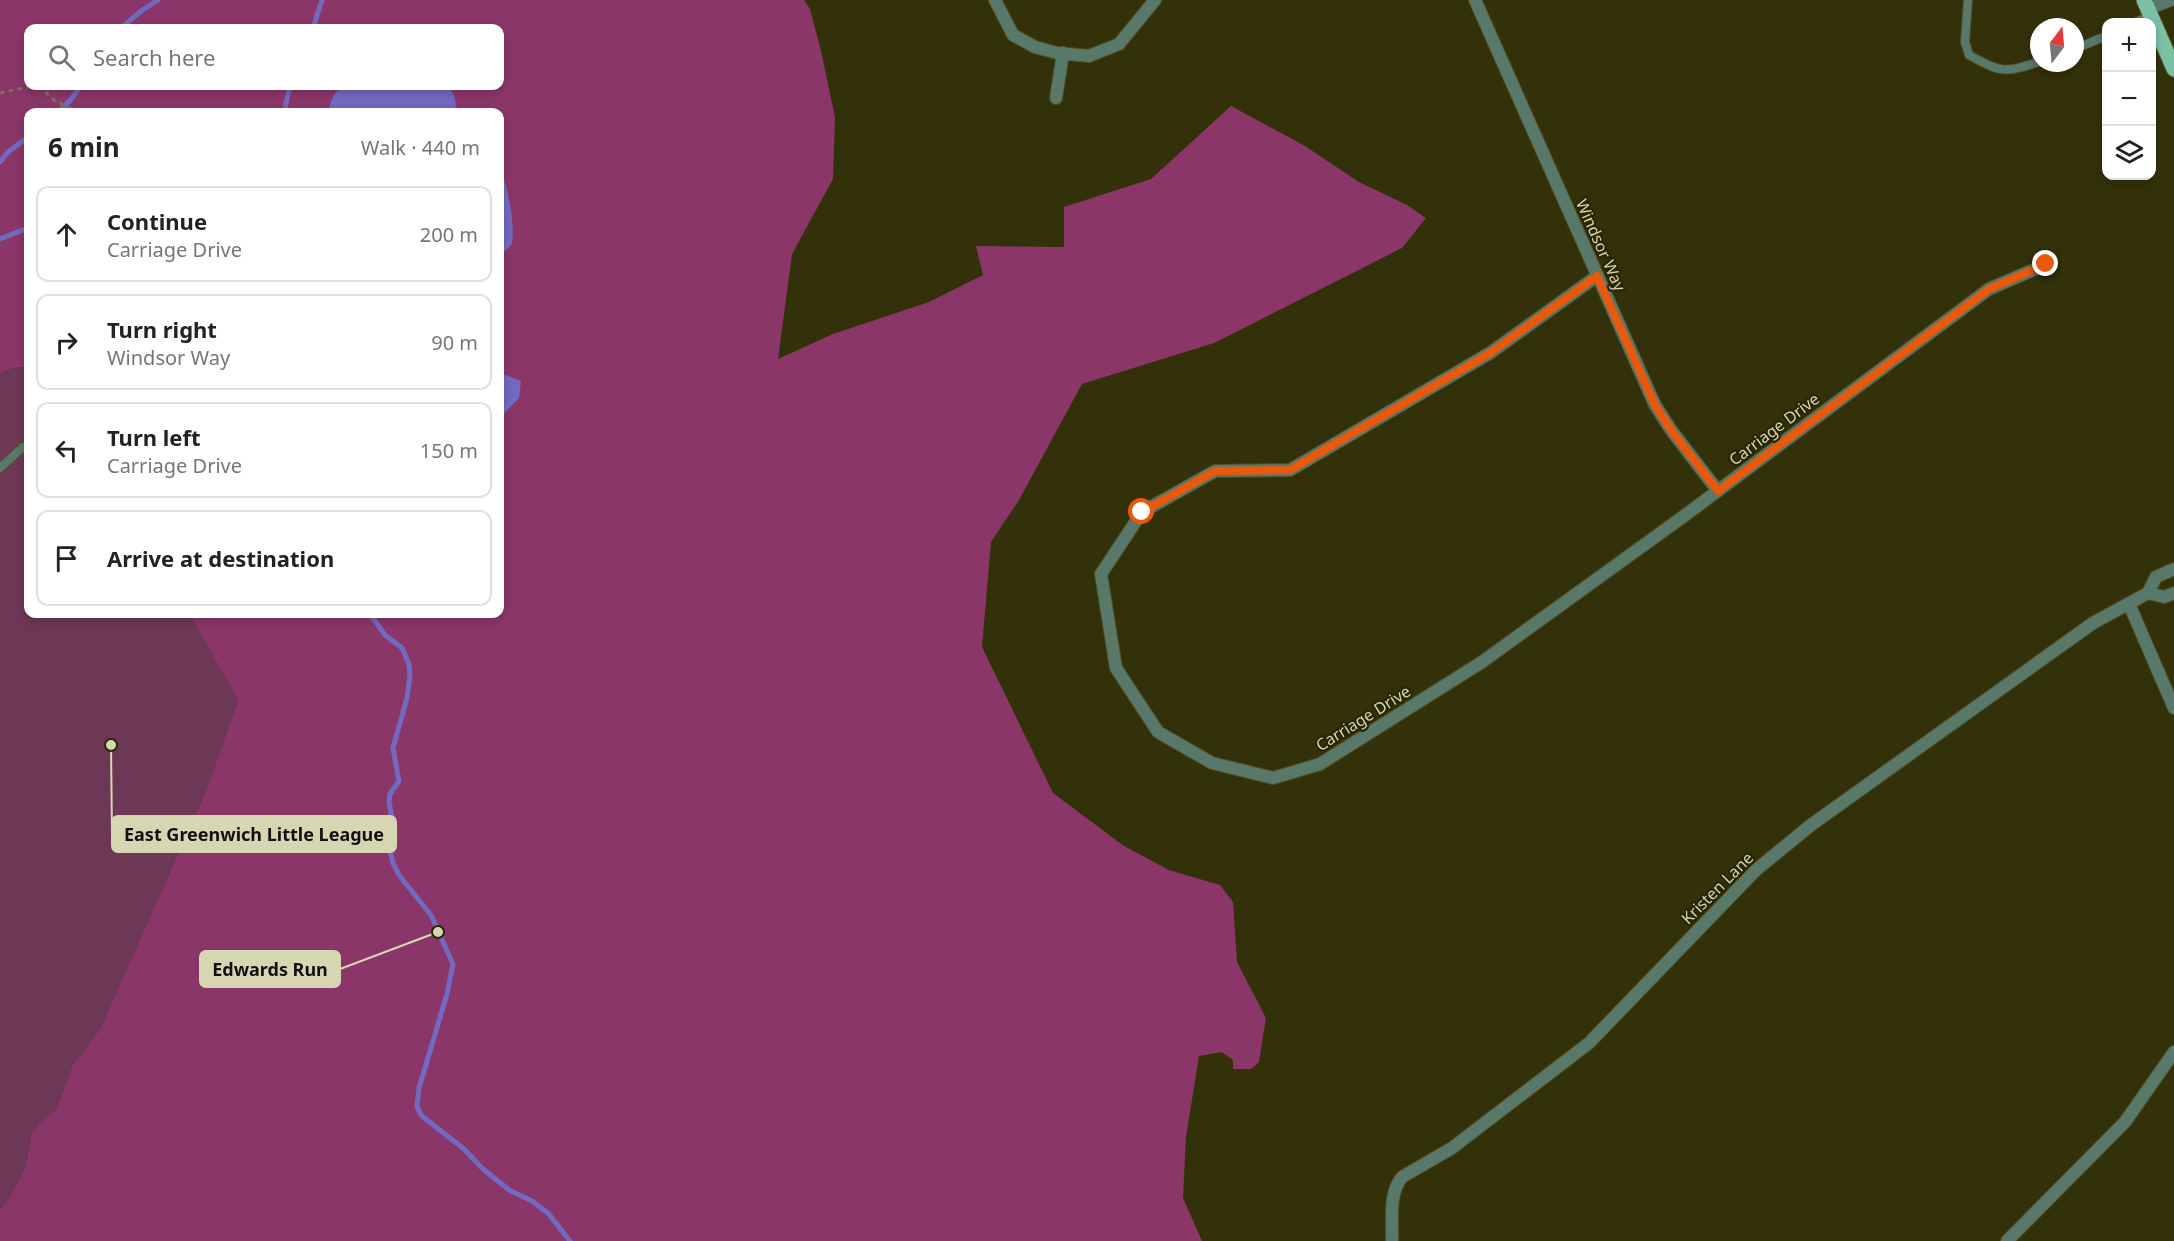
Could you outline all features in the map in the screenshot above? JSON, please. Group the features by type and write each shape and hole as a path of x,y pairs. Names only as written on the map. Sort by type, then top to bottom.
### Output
{"main road":[{"path":"2148,8 2174,69"}],"street":[{"path":"995,0 1013,35 1035,46 1089,56 1119,44 1155,0"},
{"name":"Windsor Way","path":"1475,0 1655,405 1671,430 1718,491"},
{"path":"2148,8 2171,0"},
{"path":"1056,98 1063,53"},
{"name":"Carriage Drive","path":"1597,276 1490,353 1290,470 1215,471 1142,512 1101,574 1116,668 1158,732 1212,763 1273,778 1320,764 1482,662 1718,491 1989,289 2046,264"},
{"name":"Kristen Lane","path":"1392,1241 1394,1194 1396,1184 1402,1177 1452,1148 1589,1043 1756,870 1811,825 2083,630 2148,593 2156,577 2174,569"},
{"path":"2148,593 2164,597 2174,593"},
{"path":"2129,604 2174,708"},
{"path":"2007,1241 2126,1122 2174,1052"}],"lane":[{"path":"1968,0 1965,42 1969,55 1991,67 2009,71 2030,65"},
{"path":"2084,46 2102,38"},
{"path":"0,468 23,447"}],"path":[{"path":"0,93 24,88"},
{"path":"44,90 55,100 70,108"}],"shaded area":[{"path":"0,0 804,0 810,9 835,118 833,179 792,254 778,359 833,334 929,302 983,275 976,246 1064,247 1064,207 1151,179 1231,106 1305,146 1359,182 1407,205 1426,218 1402,248 1214,343 1082,384 1019,500 991,542 982,647 1053,793 1124,846 1169,870 1220,885 1233,902 1237,962 1266,1018 1259,1062 1251,1069 1233,1069 1233,1060 1222,1052 1199,1056 1186,1137 1183,1198 1202,1241 0,1241 0,1210 25,1167 32,1131 57,1108 72,1066 100,1029 206,791 238,700 191,618 504,618 504,108 24,108 24,367 0,373"},
{"path":"450,90 456,105 456,108 330,108 337,91"},
{"path":"504,179 513,230 513,239 504,251"},
{"path":"24,367 24,618 191,618 238,700 206,791 100,1029 72,1066 57,1108 32,1131 25,1167 0,1210 0,373"},
{"path":"504,375 521,381 519,398 504,414"}],"waterway":[{"path":"126,24 158,0"},
{"path":"314,24 322,0"},
{"path":"63,108 77,90"},
{"path":"285,108 289,90"},
{"path":"0,162 8,152 24,140"},
{"path":"0,239 24,230"},
{"path":"373,618 385,635 402,648 409,664 410,675 407,698 393,748 399,781 390,794 392,818 390,851 399,875 431,915 453,964 447,994 419,1088 417,1107 422,1116 464,1149 482,1168 509,1190 532,1201 548,1213 570,1241"}],"place":[{"name":"East Greenwich Little League","path":"111,745"},
{"name":"Edwards Run","path":"438,932"}],"route":[{"path":"1142,512 1215,471 1290,470 1490,353 1597,276 1655,405 1671,430 1718,491 1989,289 2046,264"}]}
